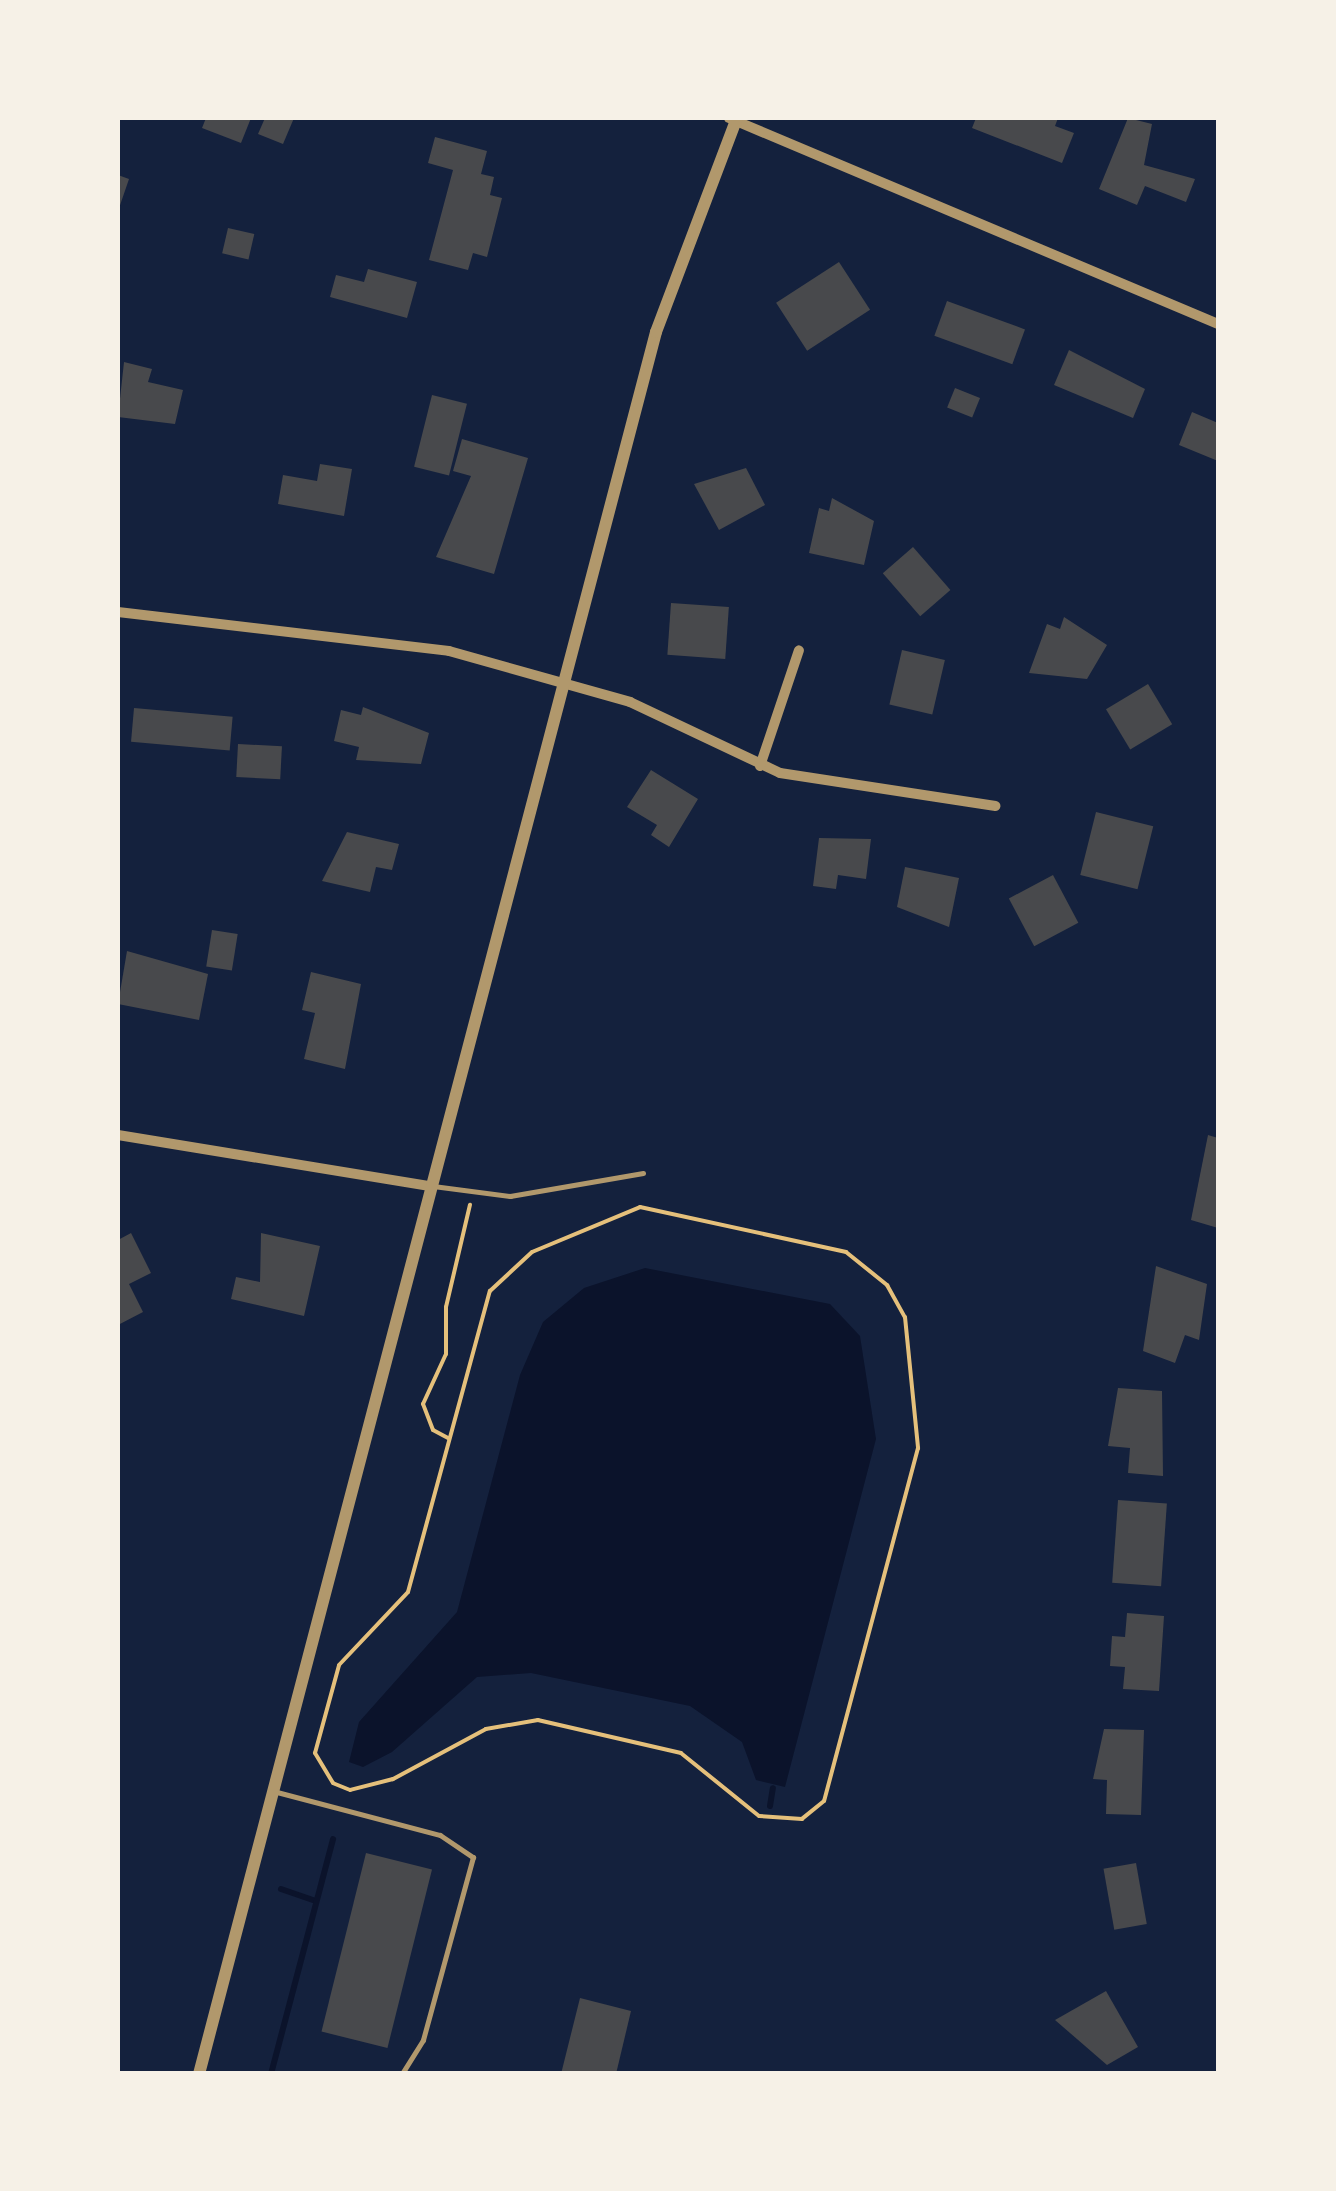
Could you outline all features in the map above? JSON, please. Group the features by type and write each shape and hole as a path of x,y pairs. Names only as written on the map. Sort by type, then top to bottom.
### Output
{"street":[{"path":"199,2074 672,278 734,118 1218,324"},
{"path":"118,612 392,638 568,684 656,712 760,766 995,806"},
{"path":"760,766 798,650"},
{"path":"118,1134 430,1186"}],"lane":[{"path":"430,1186 474,1196 643,1173"},
{"path":"272,1791 440,1835 473,1857 423,2040 402,2074"}],"path":[{"path":"448,1438 432,1430 423,1404 446,1354 446,1306 474,1196"},
{"path":"657,1209 828,1247 873,1269 909,1335 918,1448 818,1809 794,1820 759,1816 681,1754 538,1720 486,1729 362,1788 326,1777 316,1747 339,1665 408,1592 448,1438 496,1282 532,1252 603,1218 657,1209"}],"water":[{"path":"645,1268 830,1304 860,1336 876,1439 785,1787 756,1780 742,1742 690,1706 531,1673 477,1677 392,1752 363,1767 349,1762 359,1722 457,1612 520,1375 543,1322 584,1288"}],"building":[{"path":"206,118 251,118 241,143 202,128"},
{"path":"265,118 294,118 283,144 258,134"},
{"path":"976,118 1058,118 1055,126 1074,133 1062,163 972,128"},
{"path":"1128,118 1152,124 1144,165 1195,179 1186,202 1145,186 1137,205 1099,189"},
{"path":"435,137 487,151 481,174 494,177 490,195 502,198 487,257 473,253 468,270 429,260 453,170 428,163"},
{"path":"118,175 129,179 118,211"},
{"path":"228,228 254,234 248,259 222,253"},
{"path":"839,262 870,310 807,351 776,303"},
{"path":"368,269 417,282 407,318 330,297 336,275 364,282"},
{"path":"947,301 1025,329 1012,364 934,336"},
{"path":"1069,350 1145,389 1133,418 1054,385"},
{"path":"124,362 152,369 148,382 183,390 175,424 118,417"},
{"path":"955,388 980,398 972,418 947,407"},
{"path":"432,395 467,404 449,476 414,467"},
{"path":"1192,412 1218,423 1218,461 1179,445"},
{"path":"462,439 528,458 494,574 436,557 471,476 453,471"},
{"path":"320,464 352,469 344,516 278,504 283,475 317,481"},
{"path":"746,468 765,505 719,530 694,484"},
{"path":"832,498 874,521 864,565 809,553 819,508 829,511"},
{"path":"913,547 950,590 920,616 883,573"},
{"path":"671,603 729,607 725,659 667,655"},
{"path":"1064,617 1107,645 1087,679 1029,673 1047,624 1060,629"},
{"path":"902,650 945,660 932,714 889,705"},
{"path":"1148,684 1172,724 1130,750 1106,709"},
{"path":"363,707 429,733 421,764 356,760 359,747 334,741 341,710 361,715"},
{"path":"134,708 233,717 230,750 131,742"},
{"path":"238,744 282,746 280,779 236,777"},
{"path":"651,770 698,799 669,847 651,835 657,825 627,807"},
{"path":"1096,812 1153,826 1138,889 1080,875"},
{"path":"347,832 399,844 392,870 376,867 370,892 322,881"},
{"path":"819,838 871,839 866,879 838,875 836,889 813,886"},
{"path":"905,867 959,878 949,927 897,907"},
{"path":"1053,875 1078,923 1034,946 1009,898"},
{"path":"212,930 238,934 232,971 206,967"},
{"path":"127,951 208,974 199,1020 118,1004"},
{"path":"311,972 361,984 345,1069 304,1059 315,1013 302,1010"},
{"path":"1208,1135 1218,1138 1218,1228 1191,1220"},
{"path":"131,1233 151,1273 129,1284 143,1312 118,1325 118,1240"},
{"path":"261,1233 320,1246 304,1316 231,1299 236,1277 260,1282"},
{"path":"1156,1266 1207,1284 1199,1340 1185,1335 1175,1363 1143,1351"},
{"path":"1118,1388 1162,1391 1163,1476 1128,1473 1130,1448 1108,1446"},
{"path":"1118,1500 1167,1503 1161,1586 1112,1583"},
{"path":"1127,1613 1164,1616 1159,1691 1123,1689 1125,1667 1110,1666 1112,1636 1125,1637"},
{"path":"1104,1729 1144,1730 1141,1815 1106,1814 1107,1780 1093,1779"},
{"path":"366,1853 432,1869 387,2048 321,2032"},
{"path":"1136,1863 1147,1924 1114,1930 1104,1869"},
{"path":"1106,1991 1138,2047 1107,2065 1055,2020"},
{"path":"580,1998 631,2011 616,2074 561,2074"}],"waterway":[{"path":"770,1806 773,1788"},
{"path":"271,2074 333,1839"},
{"path":"281,1889 315,1901"}]}
